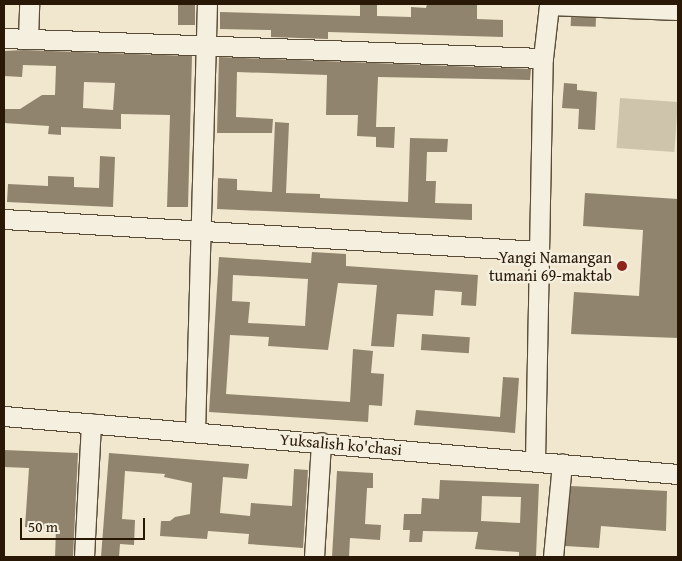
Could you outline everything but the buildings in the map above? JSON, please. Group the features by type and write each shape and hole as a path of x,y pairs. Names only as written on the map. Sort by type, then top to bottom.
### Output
{"street":[{"path":"28,39 29,4"},
{"path":"195,432 207,4"},
{"path":"535,461 543,58 549,4 678,10"},
{"path":"4,38 543,58"},
{"path":"4,219 539,251"},
{"name":"Yuksalish ko'chasi","path":"4,416 678,474"},
{"path":"84,557 91,423"},
{"path":"314,557 321,442"},
{"path":"553,557 562,463"}],"shaded area":[{"path":"620,98 678,102 674,152 617,148"}],"place":[{"name":"Yangi Namangan tumani 69-maktab","path":"622,266"}]}
